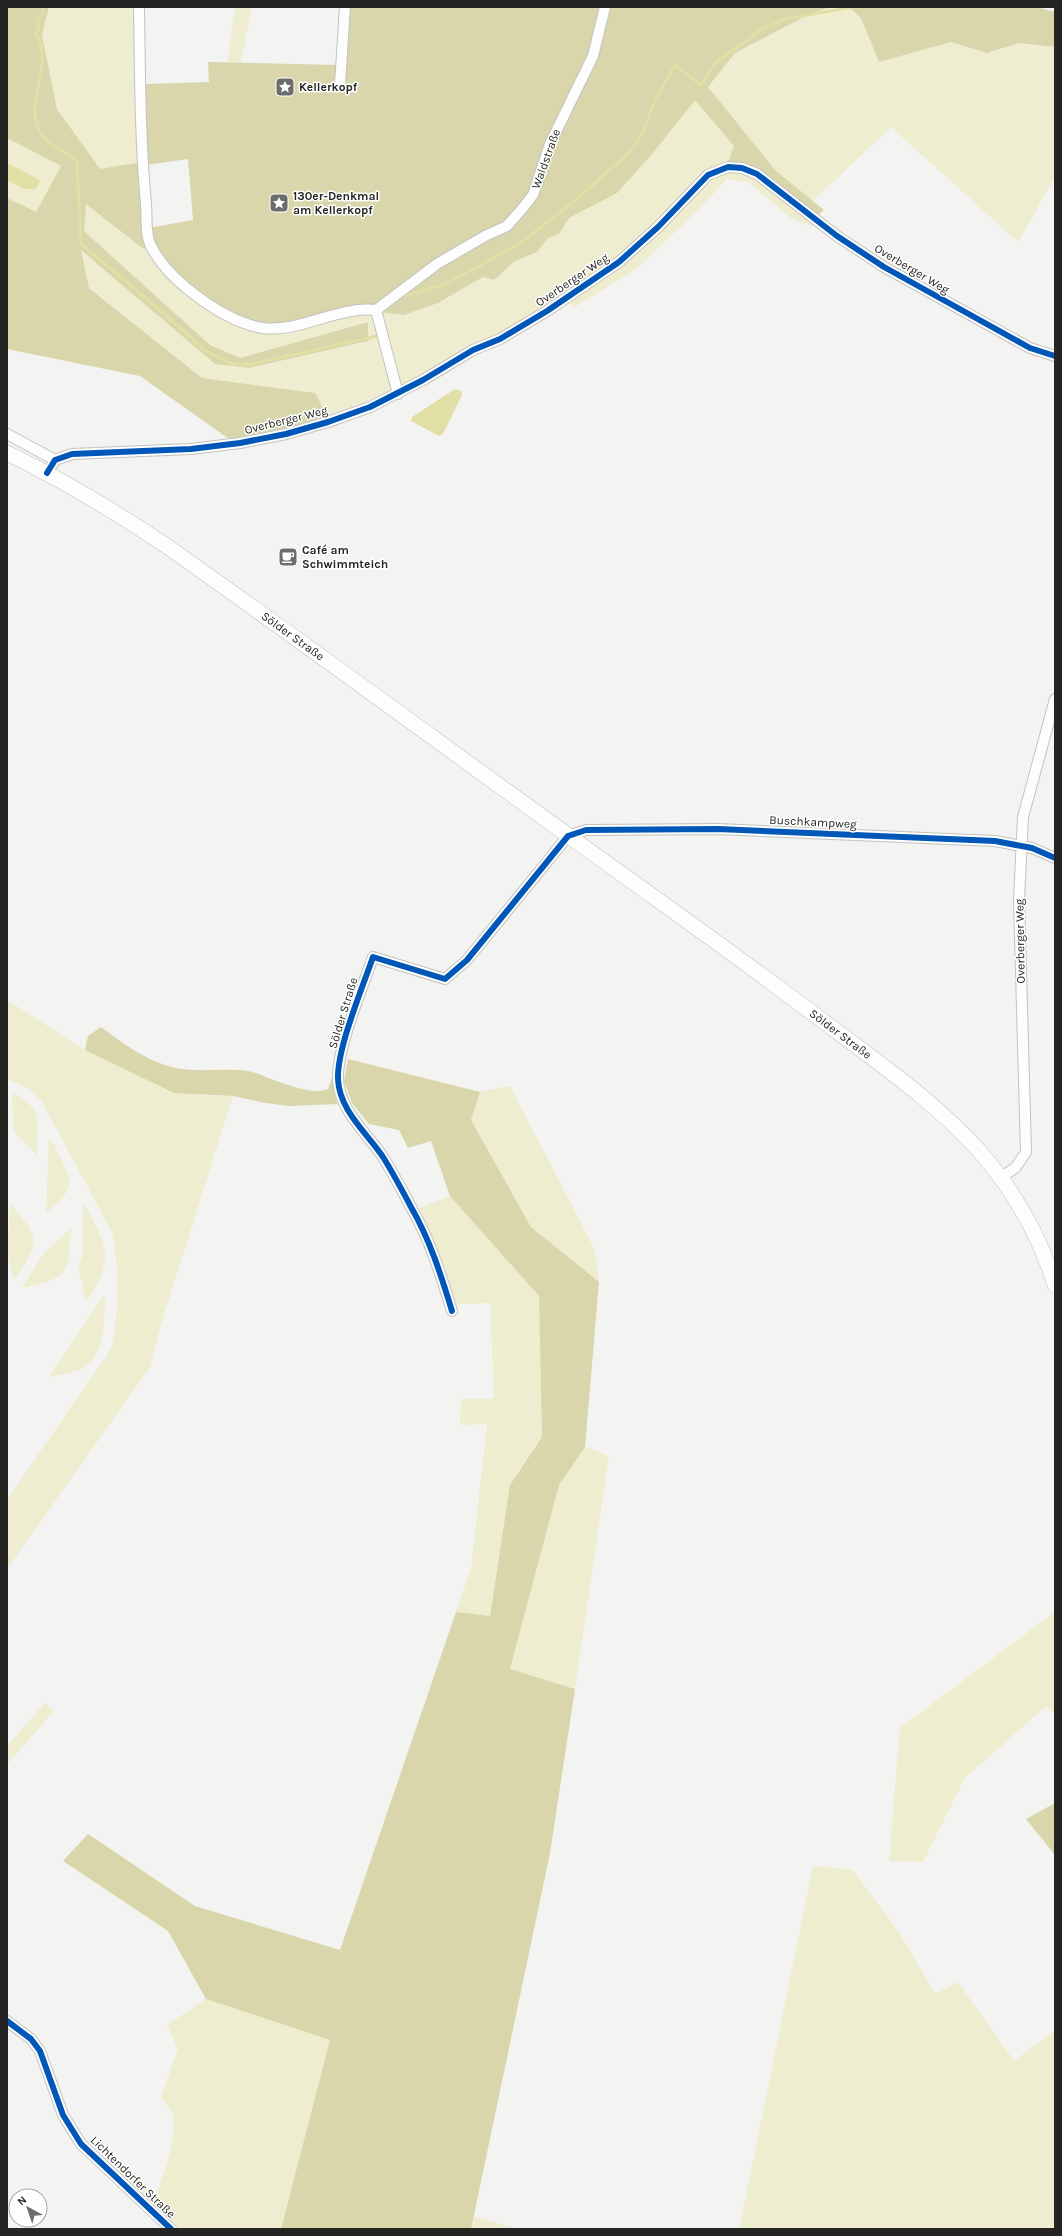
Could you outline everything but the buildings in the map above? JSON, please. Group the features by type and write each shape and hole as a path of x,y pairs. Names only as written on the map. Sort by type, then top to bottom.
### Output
{"main road":[{"name":"Sölder Straße","path":"7,453 47,473 116,512 168,547 568,836 746,962 908,1084 951,1122 981,1153 1001,1178 1018,1202 1048,1262 1055,1285"}],"street":[{"path":"139,7 142,166 148,228 150,245 166,269 198,296 234,320 264,328 291,326 360,308 376,310 398,394"},
{"path":"340,84 344,7"},
{"name":"Waldstraße","path":"376,310 437,264 484,236 507,226 522,209 533,194 550,144 593,56 605,7"},
{"name":"Overberger Weg","path":"55,460 72,454 191,449 247,442 328,422 370,407 398,394 473,350 500,339 540,315 620,262 658,227 708,175 728,167 742,168 757,174 837,236 884,267 1030,348 1055,356"},
{"path":"7,434 55,460 47,473"},
{"name":"Overberger Weg","path":"1001,1178 1016,1167 1026,1152 1019,900 1023,817 1055,699"},
{"name":"Buschkampweg","path":"568,836 578,831 595,829 718,829 995,842 1022,845 1055,858"},
{"name":"Sölder Straße","path":"452,1311 438,1263 412,1209 383,1157 360,1128 345,1104 338,1080 342,1051 373,957 445,979 467,960 568,836"},
{"name":"Lichtendorfer Straße","path":"7,2021 31,2039 40,2051 63,2114 81,2144 171,2229"}],"green space":[{"path":"49,7 135,7 139,162 100,170 57,108 42,35"},
{"path":"235,7 252,7 241,62 228,62"},
{"path":"348,7 567,7 348,8"},
{"path":"830,7 849,7 861,18 879,62 951,42 987,53 1019,43 1055,47 1055,177 1018,242 891,127 813,201 775,170 708,87 735,53 804,17"},
{"path":"695,99 734,146 727,165 618,261 546,309 399,390 378,312 405,315 438,303 483,277 494,280 515,261 537,252 548,238 559,234 569,218 617,193 653,153"},
{"path":"7,138 61,166 36,212 7,198"},
{"path":"728,170 756,176 812,221 815,227 792,219 748,182 727,179 695,213 635,270 573,308 568,301 709,178"},
{"path":"86,203 145,250 163,270 374,312 392,391 327,416 314,393 202,378 89,287 80,249 215,364 249,368 368,341 367,322 240,358 210,345 84,231"},
{"path":"7,1000 85,1050 201,1095 233,1096 158,1334 150,1367 7,1569 7,1500 111,1349 116,1324 117,1274 112,1232 41,1100 28,1088 7,1079"},
{"path":"510,1086 595,1250 599,1282 531,1227 471,1120 480,1092"},
{"path":"12,1093 23,1099 35,1111 38,1126 37,1155 17,1135 13,1128"},
{"path":"49,1138 53,1142 66,1169 69,1184 65,1195 46,1213"},
{"path":"450,1196 539,1296 542,1437 510,1485 490,1616 456,1612 471,1569 487,1424 460,1425 461,1399 494,1399 490,1303 457,1304 420,1208"},
{"path":"83,1202 98,1230 105,1252 105,1263 102,1274 86,1302 78,1268 82,1256"},
{"path":"10,1204 28,1225 33,1241 32,1249 14,1280 7,1254"},
{"path":"71,1228 69,1256 67,1265 63,1272 58,1277 49,1281 22,1288 44,1253"},
{"path":"103,1296 105,1298 102,1338 94,1357 88,1364 79,1370 49,1377"},
{"path":"585,1447 609,1456 575,1689 510,1669 559,1485"},
{"path":"1055,1612 1055,1714 1046,1706 965,1778 923,1862 889,1861 900,1728"},
{"path":"45,1703 54,1711 7,1764 7,1746"},
{"path":"813,1866 853,1870 902,1937 935,1994 958,1982 1014,2061 1055,2030 1055,2229 739,2229"},
{"path":"206,1999 330,2040 281,2229 177,2229 115,2171 118,2168 157,2194 170,2152 174,2130 171,2110 161,2098 178,2049 167,2025"},
{"path":"474,2217 519,2229 471,2229"}],"shaded area":[{"path":"7,7 49,7 42,35 57,109 100,169 142,162 145,250 86,204 84,231 210,345 240,358 368,322 368,341 249,368 215,364 81,250 89,288 202,378 315,393 327,416 286,428 229,439 140,376 7,349 7,198 36,212 61,166 7,138"},
{"path":"603,7 591,55 531,194 506,225 376,308 290,325 264,327 234,318 199,293 168,267 154,245 148,228 193,220 188,159 146,165 146,84 209,82 208,62 338,65 336,86 344,87 348,8"},
{"path":"607,7 830,7 804,17 735,53 708,87 775,170 824,210 816,217 758,172 727,165 734,146 695,100 653,153 617,193 569,218 559,234 548,238 537,252 515,261 494,280 483,277 438,303 404,315 378,312 387,302 523,210 551,144 594,56"},
{"path":"849,7 1036,7 1055,12 1055,47 1019,43 987,53 951,42 879,62 861,18"},
{"path":"7,163 40,180 36,189 24,189 7,180"},
{"path":"455,389 461,391 462,395 443,434 439,436 411,421 412,417"},
{"path":"101,1027 144,1056 168,1066 181,1069 252,1072 290,1086 310,1091 328,1089 332,1078 337,1104 289,1106 233,1096 174,1093 85,1050 88,1036"},
{"path":"348,1059 480,1092 471,1120 531,1227 599,1282 585,1447 559,1485 510,1669 575,1689 550,1853 471,2229 281,2229 330,2040 206,1999 168,1931 63,1861 88,1834 195,1906 340,1950 456,1612 490,1616 510,1485 542,1437 539,1296 450,1196 431,1141 408,1148 399,1130 369,1124 352,1103 344,1081"},
{"path":"1055,1803 1055,1855 1026,1819"}],"waterway":[{"path":"44,7 42,15 37,20 39,28 36,34 41,45 42,57 35,104 35,116 38,128 45,139 77,162 81,244 206,351 232,364 252,364 377,336"},
{"path":"401,297 446,284 519,244 571,204 630,152 643,133 655,100 675,65 701,85 715,63 761,30 784,19 854,7"}],"cycle path":[{"path":"47,473 55,460 72,454 191,449 240,443 286,434 328,422 370,407 423,380 473,350 500,339 547,311 619,262 658,227 708,175 728,167 742,168 757,174 837,236 884,267 1030,348 1055,356"},
{"path":"452,1311 444,1284 418,1219 383,1157 348,1111 340,1090 338,1079 342,1051 351,1018 373,957 445,979 467,960 568,836 586,830 718,829 995,841 1032,848 1055,858"},
{"path":"7,2021 31,2039 40,2051 63,2115 81,2144 171,2229"}],"place":[{"name":"Kellerkopf","path":"285,87"},
{"name":"130er-Denkmal am Kellerkopf","path":"279,203"},
{"name":"Café am Schwimmteich","path":"288,557"}]}
